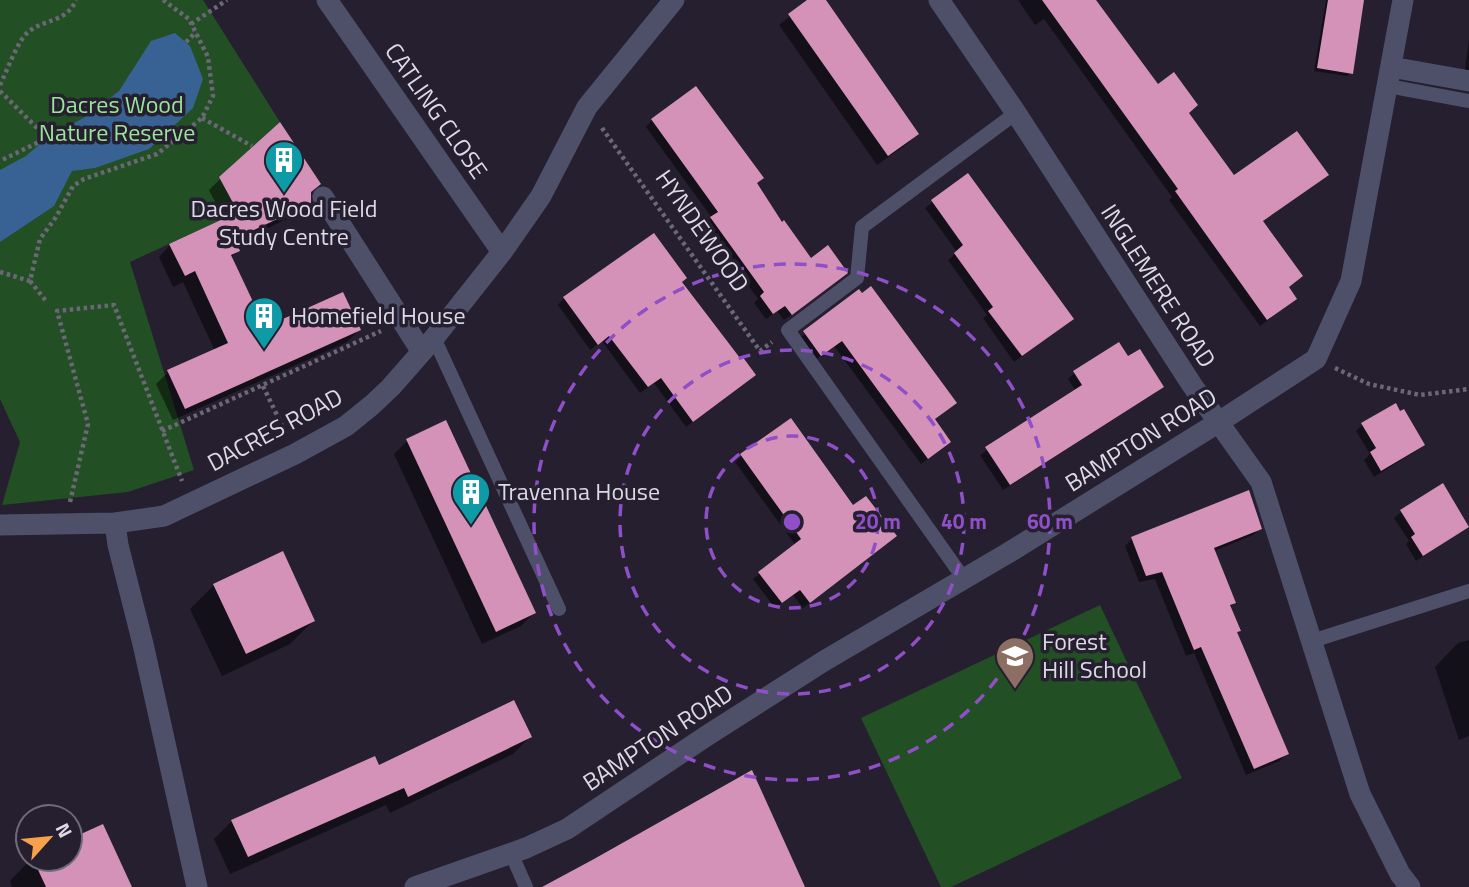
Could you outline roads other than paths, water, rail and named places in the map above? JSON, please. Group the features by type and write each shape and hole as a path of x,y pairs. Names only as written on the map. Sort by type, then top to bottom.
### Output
{"street":[{"name":"CATLING CLOSE","path":"327,0 502,252"},
{"name":"DACRES ROAD","path":"0,526 115,523 164,516 295,454 346,426 372,405 428,345 502,252 541,196 587,107 674,0"},
{"name":"INGLEMERE ROAD","path":"939,0 1016,113 1176,362 1261,482 1360,794 1410,887"},
{"path":"1403,0 1390,77 1469,81"},
{"name":"BAMPTON ROAD","path":"415,887 512,853 567,829 789,683 964,579 1316,359 1351,281 1390,77"},
{"path":"323,197 402,321 428,345"},
{"path":"115,523 197,887"}],"lane":[{"path":"1390,77 1469,101"},
{"path":"964,579 789,330 857,278 862,227 1016,113"},
{"path":"428,345 559,609"},
{"path":"1312,641 1469,591"},
{"path":"512,853 526,887"}],"water":[{"path":"175,33 190,46 203,79 193,108 149,149 95,168 72,171 54,206 0,242 0,170 26,156 47,138 85,117 119,91 151,41"}],"place":[{"name":"Dacres Wood Field Study Centre","path":"284,194"},
{"name":"Homefield House","path":"264,350"},
{"name":"Travenna House","path":"471,526"},
{"name":"Forest Hill School","path":"1015,690"}],"park label":[{"name":"Dacres Wood Nature Reserve","path":"117,119"}]}
